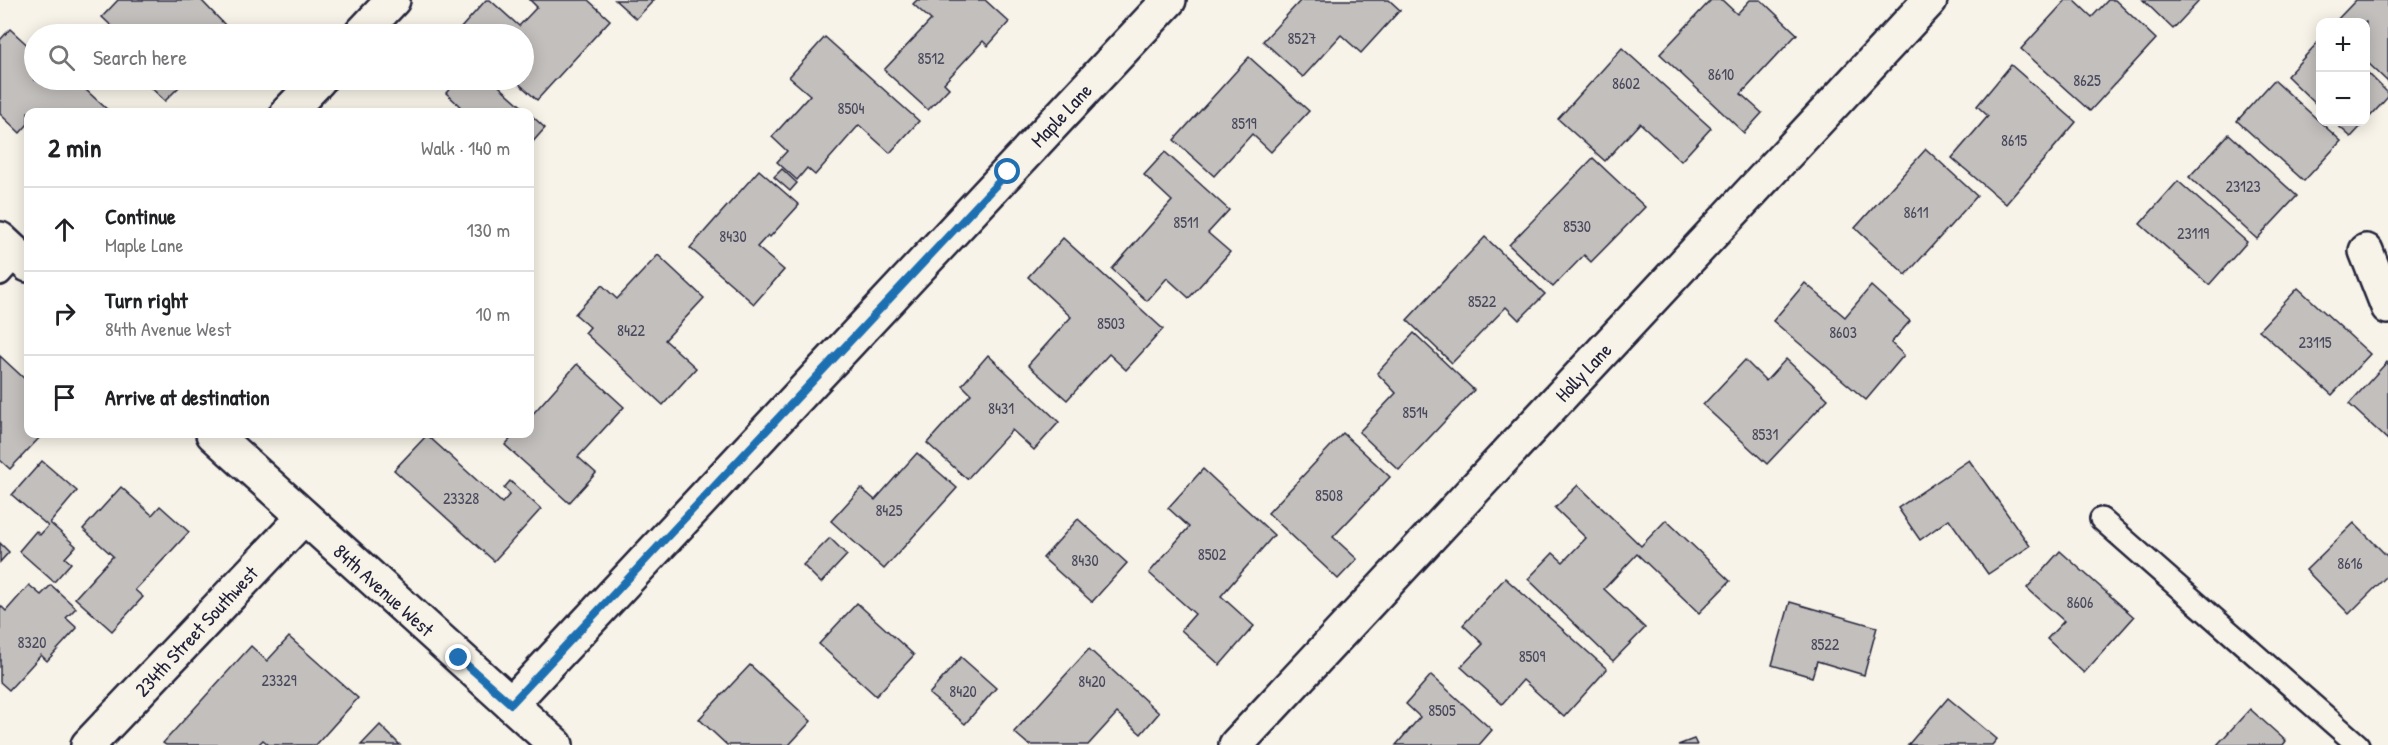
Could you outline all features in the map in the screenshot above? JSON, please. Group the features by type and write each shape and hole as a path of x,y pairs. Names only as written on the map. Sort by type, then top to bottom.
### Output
{"street":[{"path":"370,24 393,0"},
{"name":"Maple Lane","path":"511,704 1169,0"},
{"name":"Holly Lane","path":"1236,745 1930,0"},
{"path":"292,108 309,90"},
{"path":"2366,251 2388,307"},
{"name":"84th Avenue West","path":"217,438 556,745"},
{"name":"234th Street Southwest","path":"88,745 304,517"}],"lane":[{"path":"2101,519 2358,745"}],"building":[{"path":"118,0 201,0 224,24 109,24 102,17"},
{"path":"486,0 490,0 517,24 464,24"},
{"path":"530,0 588,0 610,20 537,100 526,90 534,90 534,24 521,24 537,7"},
{"path":"615,0 654,0 636,19"},
{"path":"917,0 985,0 1009,22 988,46 983,41 944,83 949,88 928,110 884,70 931,20 913,4"},
{"path":"1301,0 1389,0 1400,10 1361,53 1341,35 1303,77 1263,41"},
{"path":"1711,0 1722,0 1737,14 1750,0 1761,0 1797,34 1741,94 1762,113 1744,133 1660,54"},
{"path":"2066,0 2074,0 2092,17 2108,0 2115,0 2156,39 2090,111 2021,49"},
{"path":"2143,0 2200,0 2173,29"},
{"path":"2356,0 2388,0 2388,82 2370,65 2370,18 2339,18"},
{"path":"10,29 24,42 24,90 86,90 106,108 24,108 24,128 20,133 0,114 0,40"},
{"path":"825,37 919,121 890,153 859,125 815,175 807,168 797,180 777,162 787,151 772,137 810,95 789,77"},
{"path":"2316,44 2316,104 2287,76"},
{"path":"1622,48 1711,128 1681,161 1640,123 1605,161 1558,119"},
{"path":"1249,57 1309,111 1271,152 1252,134 1214,176 1174,140"},
{"path":"2011,65 2076,122 2006,204 1952,158 1988,116 1977,106"},
{"path":"2370,75 2388,93 2388,97 2370,117"},
{"path":"2274,80 2316,118 2316,126 2325,126 2341,141 2304,181 2237,121"},
{"path":"153,90 176,90 165,101"},
{"path":"449,90 503,90 524,108 462,108 446,93"},
{"path":"534,118 545,128 534,140"},
{"path":"2339,126 2361,126 2351,137"},
{"path":"2229,134 2297,196 2257,239 2189,177"},
{"path":"1926,149 1977,196 1906,275 1855,228"},
{"path":"1165,152 1229,210 1208,233 1230,252 1189,298 1167,278 1147,301 1112,269 1172,201 1144,175"},
{"path":"1593,158 1645,207 1591,262 1584,255 1553,287 1509,245"},
{"path":"782,169 797,183 790,191 774,177"},
{"path":"759,170 799,205 770,237 768,235 757,247 784,270 754,304 690,248"},
{"path":"2178,181 2247,242 2209,285 2140,224"},
{"path":"1485,237 1545,294 1519,320 1506,307 1452,363 1407,320"},
{"path":"1063,238 1163,329 1126,370 1109,354 1067,400 1028,365 1071,317 1028,277"},
{"path":"658,255 704,298 665,340 696,368 663,405 585,333 590,327 575,314 602,285 617,299"},
{"path":"1805,283 1845,317 1871,286 1910,321 1891,343 1904,355 1866,400 1773,321"},
{"path":"2298,288 2370,354 2332,395 2259,330"},
{"path":"1414,333 1474,390 1399,470 1359,432 1396,393 1377,373"},
{"path":"988,355 1059,422 1034,450 1012,430 967,479 927,443 971,394 962,385"},
{"path":"0,356 24,378 24,438 39,438 10,469 0,460"},
{"path":"1786,359 1828,399 1767,464 1703,405 1745,360 1766,381"},
{"path":"2388,363 2388,440 2349,404"},
{"path":"577,364 624,407 578,457 596,473 569,503 505,445 511,438 534,438 534,412"},
{"path":"1343,433 1390,477 1333,537 1357,559 1338,579 1268,513"},
{"path":"424,438 430,438 502,503 510,494 504,488 510,481 541,509 494,561 394,470"},
{"path":"917,453 957,488 884,569 831,521 861,488 875,500"},
{"path":"1969,460 2030,546 1988,574 1949,519 1920,540 1898,508"},
{"path":"42,461 77,491 50,523 76,546 65,558 71,563 54,582 19,551 36,531 40,535 48,526 12,495"},
{"path":"1203,469 1274,535 1221,596 1254,626 1220,665 1181,630 1195,614 1149,573 1189,527 1168,508"},
{"path":"1578,485 1641,546 1666,520 1730,581 1699,613 1637,554 1604,589 1645,628 1613,661 1528,579 1553,553 1563,562 1586,538 1555,508"},
{"path":"121,487 152,515 160,506 189,532 135,590 143,597 112,631 75,598 113,556 83,529"},
{"path":"1078,519 1127,563 1092,602 1043,558"},
{"path":"2354,523 2388,557 2388,575 2349,614 2306,570"},
{"path":"830,538 847,555 821,583 803,565"},
{"path":"0,543 9,552 0,562"},
{"path":"2060,551 2134,617 2084,673 2047,639 2064,621 2027,588"},
{"path":"1505,578 1607,669 1564,717 1523,680 1502,704 1461,667 1483,644 1463,625"},
{"path":"29,585 41,595 51,585 76,608 66,618 77,628 47,661 41,655 9,690 0,682 0,605 6,611"},
{"path":"1790,602 1877,627 1864,675 1817,661 1812,677 1772,665"},
{"path":"857,603 914,655 876,696 819,644"},
{"path":"289,637 358,698 316,745 269,745 263,740 258,745 166,745 163,743 251,646 267,661"},
{"path":"1089,649 1159,713 1141,734 1117,713 1088,745 1029,745 1014,732"},
{"path":"961,657 996,688 965,724 929,694"},
{"path":"750,665 811,721 789,745 727,745 699,719"},
{"path":"1431,675 1492,730 1479,745 1396,745 1420,717 1406,704"},
{"path":"1948,698 1997,739 1992,745 1908,745"},
{"path":"2250,709 2286,741 2283,745 2217,745"},
{"path":"380,725 400,745 361,745"},
{"path":"1694,739 1697,745 1678,745"}],"route":[{"path":"459,658 511,704 1008,172"}]}
